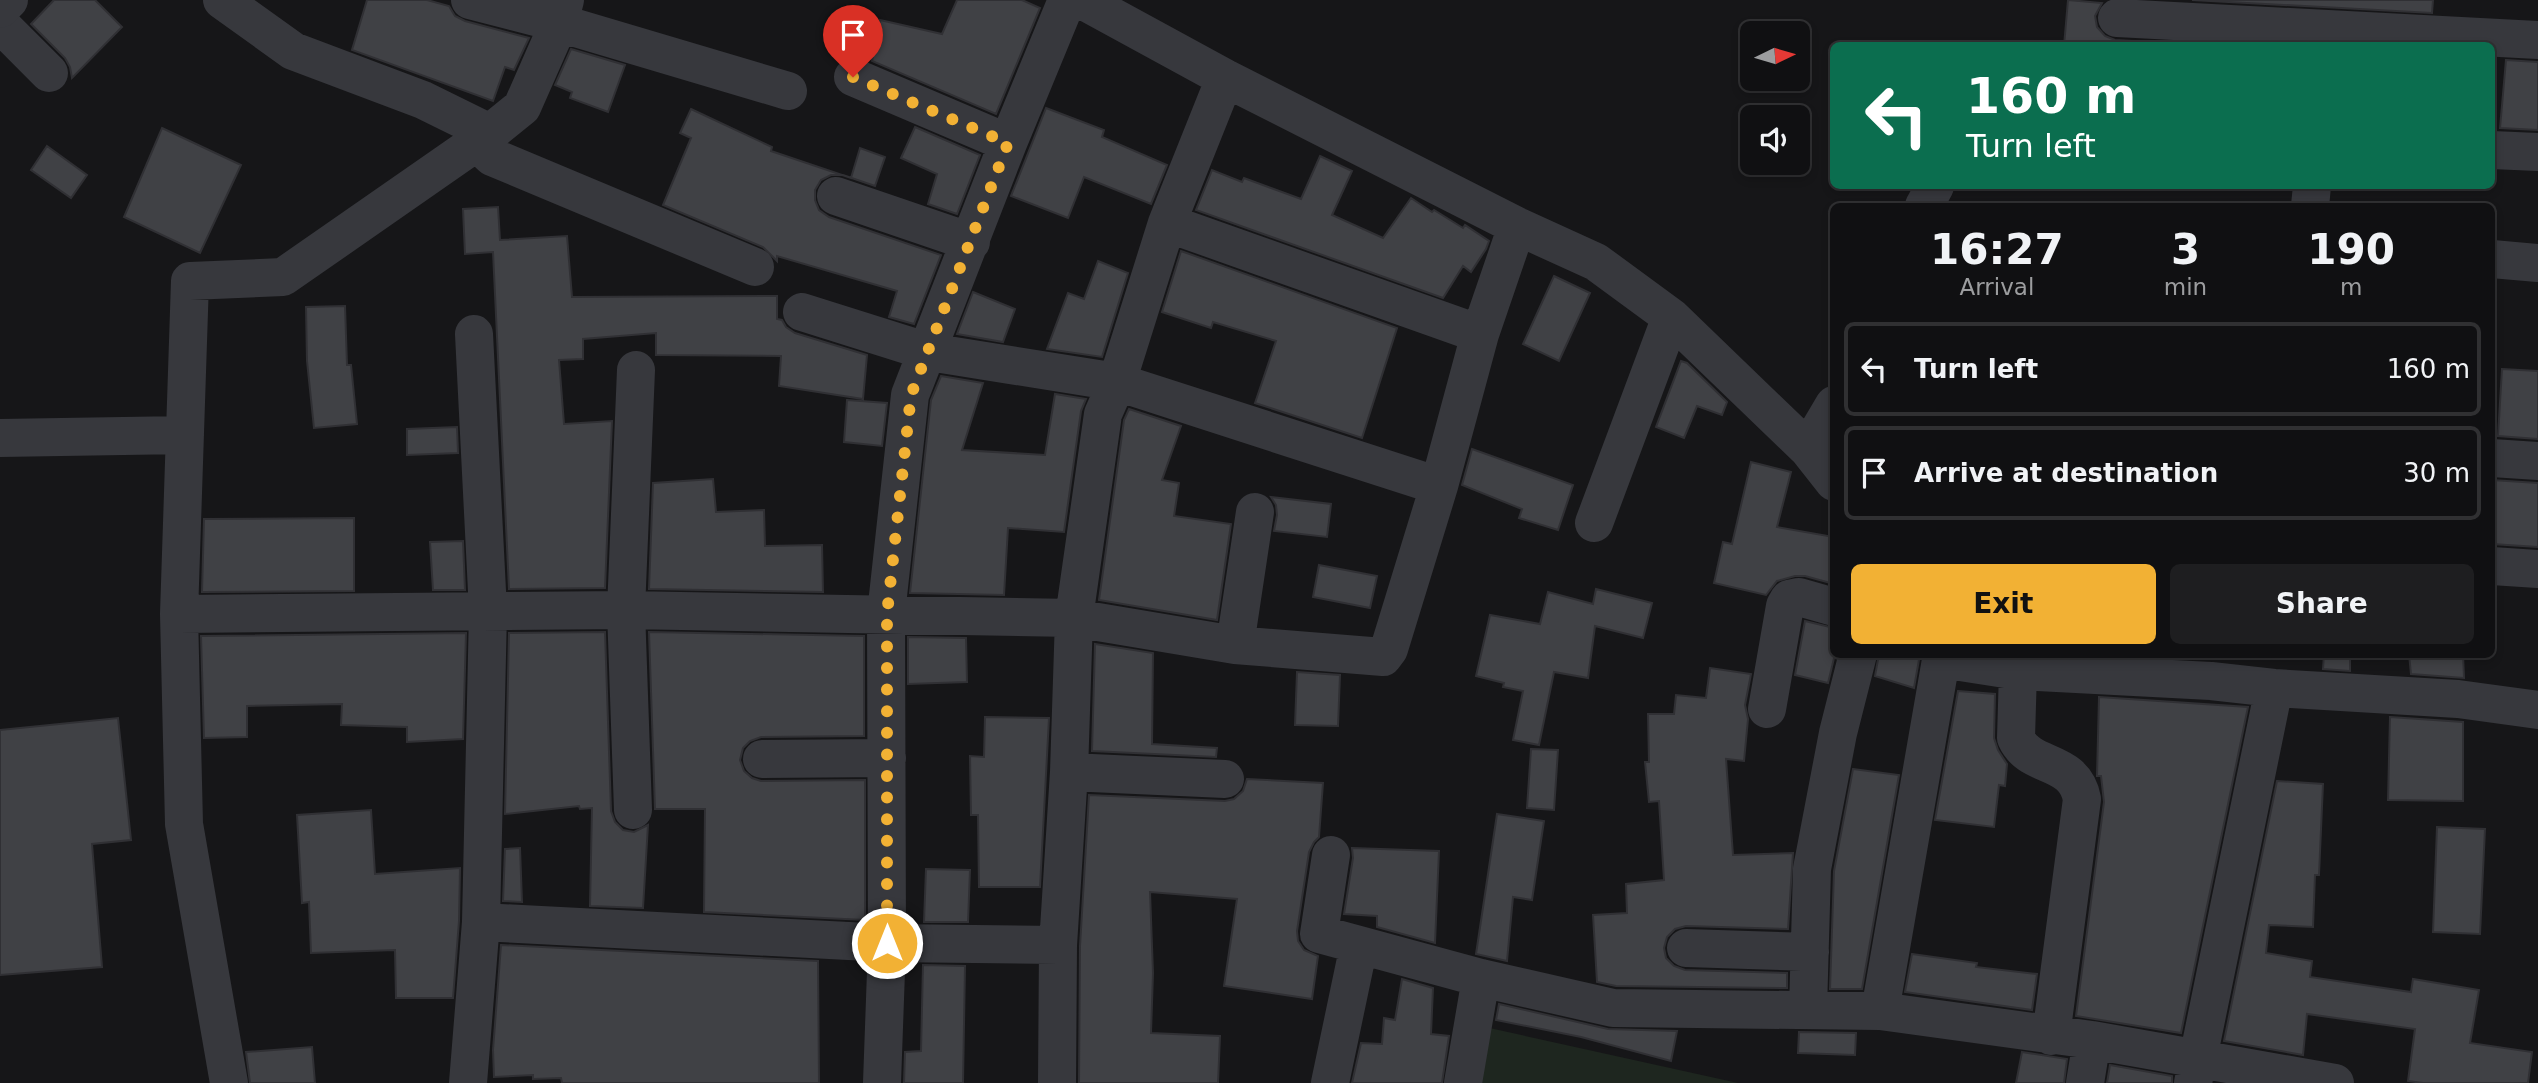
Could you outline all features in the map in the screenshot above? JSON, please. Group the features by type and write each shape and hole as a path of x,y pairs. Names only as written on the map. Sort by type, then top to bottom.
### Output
{"street":[{"path":"0,9 9,0"},
{"path":"222,0 293,51 423,100 483,138 492,157 755,267"},
{"path":"470,0 562,11 788,91"},
{"path":"882,1083 887,943 887,614 911,395 1008,143 1067,0"},
{"path":"1082,0 1225,78 1517,226 1596,262 1671,317 1808,449 1830,477"},
{"path":"229,1083 184,824 179,614 190,281 283,277 483,138 522,107 562,11"},
{"path":"2117,18 2538,40"},
{"path":"0,24 49,73"},
{"path":"853,77 1008,143"},
{"path":"1057,1083 1058,945 1069,772 1074,618 1103,414 1117,382 1167,223 1225,78"},
{"path":"2495,150 2538,152"},
{"path":"836,196 971,242"},
{"path":"1167,223 1480,334"},
{"path":"179,614 626,610 1074,618 1235,645 1382,657 1389,649 1439,486 1480,334 1517,226"},
{"path":"2495,259 2538,263"},
{"path":"802,312 929,352 1117,382 1439,486"},
{"path":"1594,523 1671,317"},
{"path":"468,1083 481,922 488,611 474,334"},
{"path":"633,810 626,610 636,370"},
{"path":"1808,449 1830,413"},
{"path":"0,438 185,435"},
{"path":"2495,458 2538,461"},
{"path":"1235,645 1255,512"},
{"path":"2495,566 2538,569"},
{"path":"1767,709 1785,606 1789,598 1798,597 1830,606"},
{"path":"1808,1010 1812,869 1838,733 1857,658"},
{"path":"1880,1011 1941,658"},
{"path":"1946,658 2018,671 2211,681 2259,676 2538,710"},
{"path":"2018,671 2016,738 2020,746 2036,758 2063,769 2072,777 2080,787 2082,799 2051,1036"},
{"path":"2196,1070 2259,676"},
{"path":"762,759 887,758"},
{"path":"1069,772 1225,779"},
{"path":"1331,855 1319,934 1481,978 1613,1008 1880,1011 2092,1040 2196,1070 2316,1081"},
{"path":"481,922 887,943 1058,945"},
{"path":"1330,1083 1359,945"},
{"path":"1686,948 1810,953"},
{"path":"1463,1083 1481,978"},
{"path":"2084,1083 2092,1040"}],"shaded area":[{"path":"1485,1027 1738,1083 1476,1083"}],"building":[{"path":"54,0 95,0 122,27 72,78 65,58 31,24"},
{"path":"367,0 427,0 449,6 455,16 465,21 529,38 514,70 505,67 493,101 352,50"},
{"path":"957,0 1022,0 1040,8 996,114 872,61 880,20 942,34"},
{"path":"2068,0 2102,3 2095,16 2097,27 2105,36 2115,40 2151,42 2064,42"},
{"path":"2192,0 2433,0 2432,13"},
{"path":"571,49 625,65 608,112 570,98 572,92 555,85"},
{"path":"2506,60 2538,62 2538,130 2500,128"},
{"path":"1046,108 1104,130 1102,137 1167,165 1151,204 1084,177 1068,218 1011,196"},
{"path":"691,109 772,147 771,151 842,175 831,175 821,180 815,190 819,210 829,217 941,255 914,324 889,317 897,291 777,256 777,261 763,247 663,205 691,138 680,133"},
{"path":"915,127 980,155 957,214 928,204 937,174 901,158"},
{"path":"162,128 241,165 200,253 124,217"},
{"path":"47,146 87,175 71,198 31,170"},
{"path":"860,148 885,157 875,186 851,178"},
{"path":"1320,156 1352,171 1332,215 1383,238 1411,198 1463,228 1465,225 1489,241 1471,272 1463,266 1443,298 1196,210 1212,170 1242,182 1244,178 1301,199"},
{"path":"498,207 500,240 567,236 572,297 777,296 777,319 782,320 786,327 795,333 867,355 863,399 779,386 781,356 656,355 656,333 583,339 583,359 559,360 564,424 612,421 605,588 509,589 493,252 465,254 463,209"},
{"path":"1181,251 1397,328 1362,438 1255,403 1276,341 1213,322 1211,328 1162,312"},
{"path":"1098,261 1128,273 1102,357 1047,349 1068,293 1084,299"},
{"path":"1554,276 1590,293 1559,361 1523,344"},
{"path":"973,292 1015,309 1003,342 957,334"},
{"path":"345,306 347,365 351,365 357,424 314,428 307,361 306,307"},
{"path":"1681,361 1687,363 1727,402 1722,415 1697,406 1684,438 1656,427"},
{"path":"2502,369 2538,371 2538,439 2498,436"},
{"path":"941,376 983,383 962,450 1045,455 1055,394 1086,399 1081,411 1064,532 1008,528 1004,595 910,593 931,400"},
{"path":"847,400 887,403 882,446 844,442"},
{"path":"1129,409 1181,426 1162,480 1179,483 1174,516 1231,524 1217,620 1099,600 1124,420"},
{"path":"457,427 458,453 407,455 407,429"},
{"path":"1472,449 1573,485 1558,530 1519,518 1522,509 1462,485"},
{"path":"1751,462 1791,472 1777,527 1830,536 1830,583 1795,576 1777,581 1766,595 1714,583 1723,542 1732,544"},
{"path":"713,479 716,512 764,510 765,546 822,545 823,592 649,589 653,483"},
{"path":"2495,480 2538,483 2538,547 2495,544"},
{"path":"1271,497 1331,504 1327,537 1274,531 1277,515 1276,505"},
{"path":"354,518 354,591 202,592 204,519"},
{"path":"463,541 465,590 433,590 430,542"},
{"path":"1319,565 1377,576 1370,608 1313,597"},
{"path":"1596,589 1652,603 1643,638 1595,626 1588,678 1554,672 1539,745 1513,740 1523,691 1503,687 1504,683 1476,676 1490,615 1540,624 1548,592 1593,604"},
{"path":"1805,621 1830,627 1830,658 1834,658 1828,683 1795,675"},
{"path":"605,632 611,811 615,822 623,830 634,832 648,825 643,908 590,906 592,808 580,809 579,806 505,814 509,633"},
{"path":"649,632 864,636 864,736 761,737 750,741 743,748 740,760 744,771 761,781 865,780 865,920 704,912 705,809 655,809"},
{"path":"466,633 463,739 407,742 407,727 341,725 342,704 247,706 247,737 204,738 201,636"},
{"path":"908,637 966,638 967,682 908,684"},
{"path":"1095,644 1153,653 1152,744 1217,748 1216,757 1092,751"},
{"path":"1878,658 1919,658 1914,688 1875,676"},
{"path":"2324,658 2350,658 2350,671 2323,669"},
{"path":"2409,658 2463,658 2464,678 2411,674"},
{"path":"1710,668 1751,674 1745,705 1748,719 1744,761 1726,759 1733,855 1793,853 1788,929 1686,926 1675,929 1667,937 1664,948 1666,958 1674,966 1685,970 1787,973 1787,988 1616,986 1597,982 1593,915 1627,913 1626,884 1664,880 1659,801 1649,802 1645,762 1649,762 1648,714 1674,714 1676,695 1706,698"},
{"path":"1297,672 1340,675 1338,726 1295,725"},
{"path":"1958,691 1995,694 1994,738 2007,764 2005,786 1999,785 1994,827 1935,820"},
{"path":"2099,697 2248,707 2181,1033 2076,1016 2104,802 2101,776 2097,776"},
{"path":"985,717 1049,718 1040,887 979,887 978,815 971,815 970,756 984,757"},
{"path":"2390,717 2463,722 2463,801 2388,800"},
{"path":"118,718 131,840 92,844 102,967 0,975 0,730"},
{"path":"1531,749 1558,750 1554,810 1527,808"},
{"path":"1853,769 1899,775 1862,989 1830,989 1834,871"},
{"path":"1247,779 1323,783 1319,837 1309,852 1297,931 1298,941 1304,950 1318,956 1312,999 1224,986 1237,899 1150,892 1153,973 1151,1033 1220,1036 1218,1083 1079,1083 1080,946 1089,795 1225,801 1234,799 1243,791"},
{"path":"2277,781 2323,784 2319,875 2315,875 2313,927 2269,925 2266,953 2312,961 2310,977 2411,992 2413,979 2479,990 2470,1043 2532,1052 2528,1083 2408,1081 2415,1029 2307,1014 2303,1055 2224,1041"},
{"path":"371,810 375,874 460,868 453,998 396,998 395,950 311,953 309,902 302,903 297,815"},
{"path":"1497,814 1544,821 1532,900 1513,897 1507,961 1476,954"},
{"path":"2437,827 2485,829 2480,934 2433,932"},
{"path":"520,848 522,902 503,901 505,849"},
{"path":"1352,848 1439,851 1435,943 1377,927 1377,916 1344,914 1353,858"},
{"path":"926,869 970,870 968,922 924,922"},
{"path":"501,945 818,961 819,1083 562,1083 561,1078 533,1079 533,1075 494,1077 493,1050"},
{"path":"1912,954 1977,963 1976,967 2037,974 2032,1010 1905,992"},
{"path":"923,965 965,966 963,1083 904,1083 905,1052 921,1051"},
{"path":"1402,979 1433,988 1431,1034 1449,1036 1442,1083 1352,1083 1361,1043 1382,1044 1384,1018 1395,1020"},
{"path":"1499,1004 1608,1029 1677,1031 1671,1061 1581,1037 1496,1020"},
{"path":"1799,1032 1856,1033 1855,1055 1798,1053"},
{"path":"312,1047 315,1083 250,1083 246,1052"},
{"path":"2022,1052 2067,1059 2064,1083 2016,1083"},
{"path":"2110,1065 2172,1076 2172,1083 2107,1083"}],"route":[{"path":"853,77 1008,143 911,395 887,614 887,943"}]}
